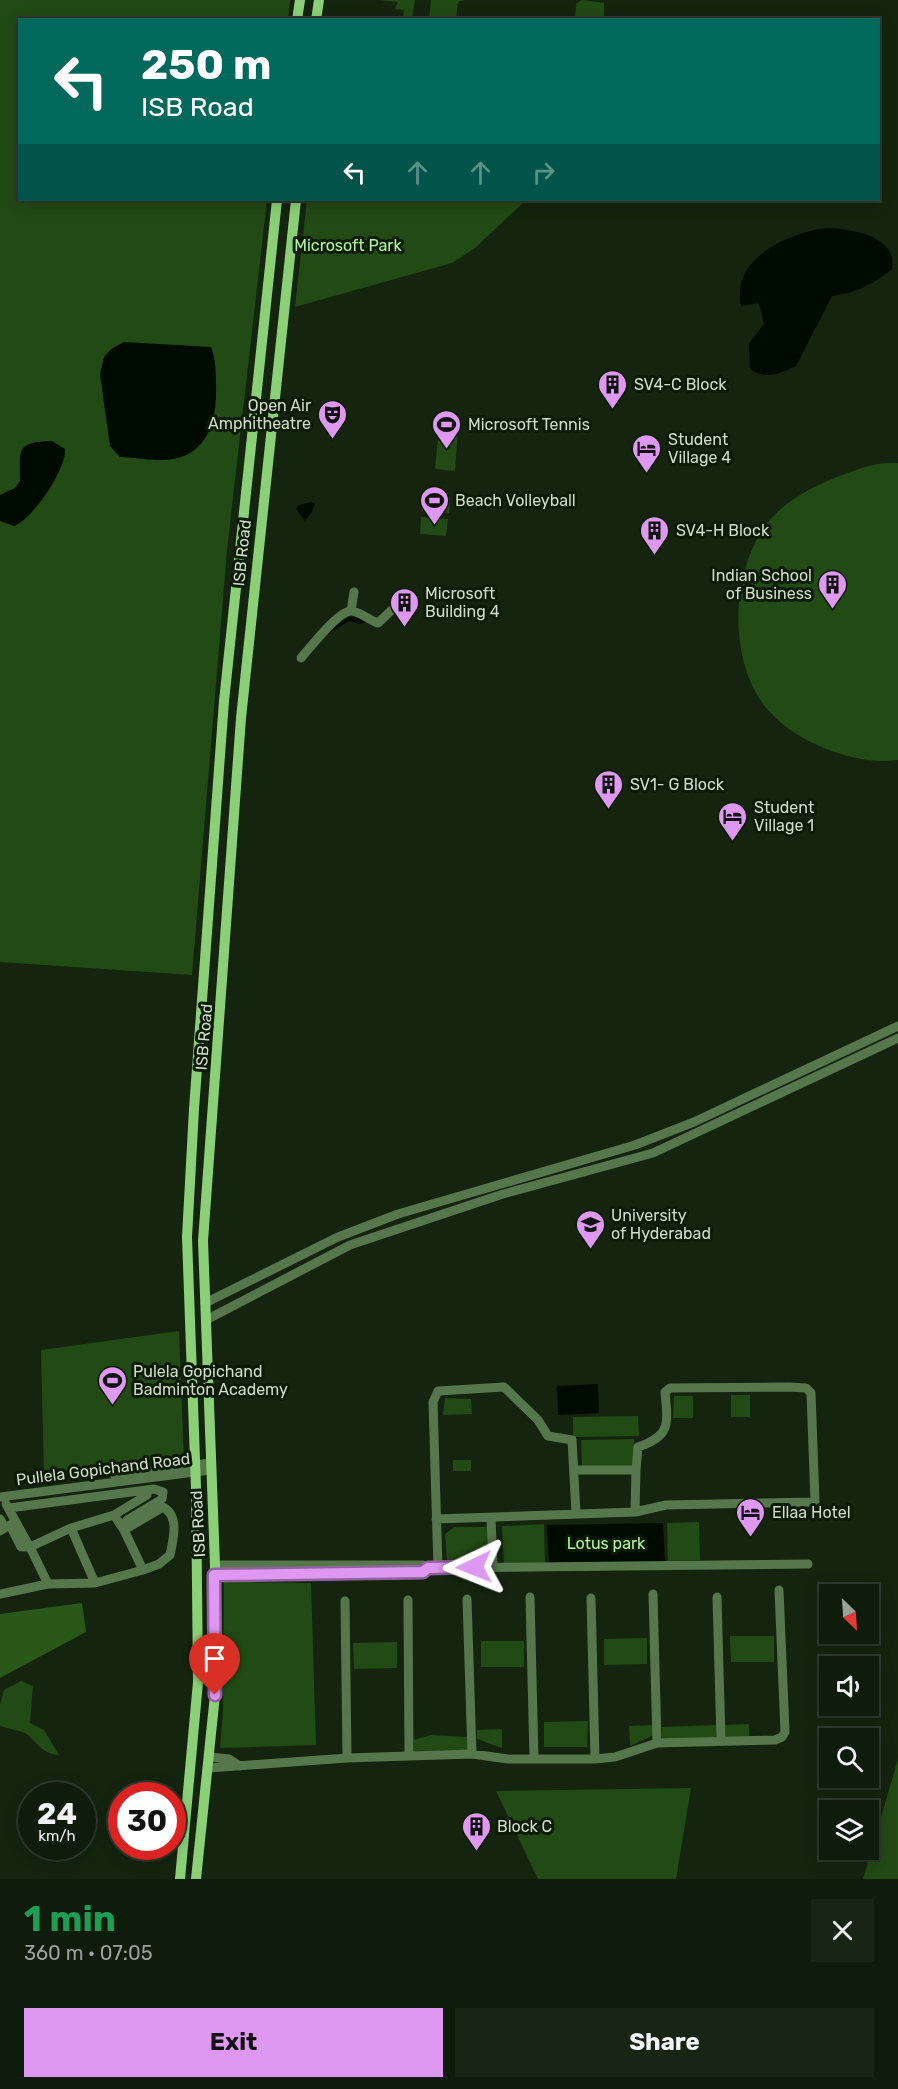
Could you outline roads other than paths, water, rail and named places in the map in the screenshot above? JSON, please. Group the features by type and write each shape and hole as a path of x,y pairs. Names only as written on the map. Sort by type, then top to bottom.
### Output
{"main road":[{"path":"297,18 300,0"},
{"path":"316,18 319,0"},
{"name":"ISB Road","path":"180,1879 198,1682 195,1469 187,1237 202,978 224,701 277,201"},
{"name":"ISB Road","path":"196,1879 215,1695 215,1570 203,1241 241,718 296,201"}],"street":[{"path":"301,658 334,622 351,611 354,592"},
{"path":"351,611 380,622 395,607 405,603"},
{"path":"205,1303 339,1237 388,1218 625,1149 674,1130 898,1026"},
{"path":"206,1320 350,1245 503,1194 652,1153 898,1038"},
{"path":"438,1568 434,1402 438,1390 504,1387 538,1420 548,1436 572,1440 576,1470 576,1513"},
{"path":"436,1519 635,1512 666,1505 815,1502 811,1393 806,1388 789,1387 670,1388 665,1392 664,1433 659,1439 638,1447 635,1512"},
{"name":"Pullela Gopichand Road","path":"2,1500 58,1487 210,1466"},
{"path":"576,1470 636,1470"},
{"path":"0,1519 8,1526 22,1549 71,1528 114,1515 147,1495 146,1490"},
{"path":"8,1526 2,1500 160,1490 164,1498 125,1525"},
{"path":"0,1594 48,1584 95,1582 143,1570 167,1559 170,1555 174,1529 172,1515 163,1507 125,1525"},
{"path":"114,1515 125,1525 143,1570"},
{"path":"490,1518 493,1566"},
{"path":"71,1528 95,1582"},
{"path":"29,1546 48,1584"},
{"path":"215,1570 423,1565 428,1568 438,1568 808,1564"},
{"path":"209,1762 229,1759 240,1766 347,1758 472,1754 508,1759 595,1759 615,1757 657,1743 775,1740 782,1737 785,1732 779,1590"},
{"path":"653,1594 657,1743"},
{"path":"530,1597 534,1758"},
{"path":"717,1597 721,1741"},
{"path":"591,1598 595,1759"},
{"path":"467,1599 472,1754"},
{"path":"408,1600 409,1756"},
{"path":"345,1601 347,1758"}],"place":[{"name":"SV4-C Block","path":"613,410"},
{"name":"Open Air Amphitheatre","path":"332,440"},
{"name":"Microsoft Tennis","path":"447,450"},
{"name":"Student Village 4","path":"647,474"},
{"name":"Beach Volleyball","path":"434,526"},
{"name":"SV4-H Block","path":"655,556"},
{"name":"Indian School of Business","path":"833,610"},
{"name":"Microsoft Building 4","path":"404,628"},
{"name":"SV1- G Block","path":"609,810"},
{"name":"Student Village 1","path":"733,842"},
{"name":"University of Hyderabad","path":"590,1250"},
{"name":"Pulela Gopichand Badminton Academy","path":"112,1406"},
{"name":"Ellaa Hotel","path":"751,1538"},
{"name":"Block C","path":"476,1852"}],"park label":[{"name":"Microsoft Park","path":"348,245"},
{"name":"Lotus park","path":"606,1543"}]}
